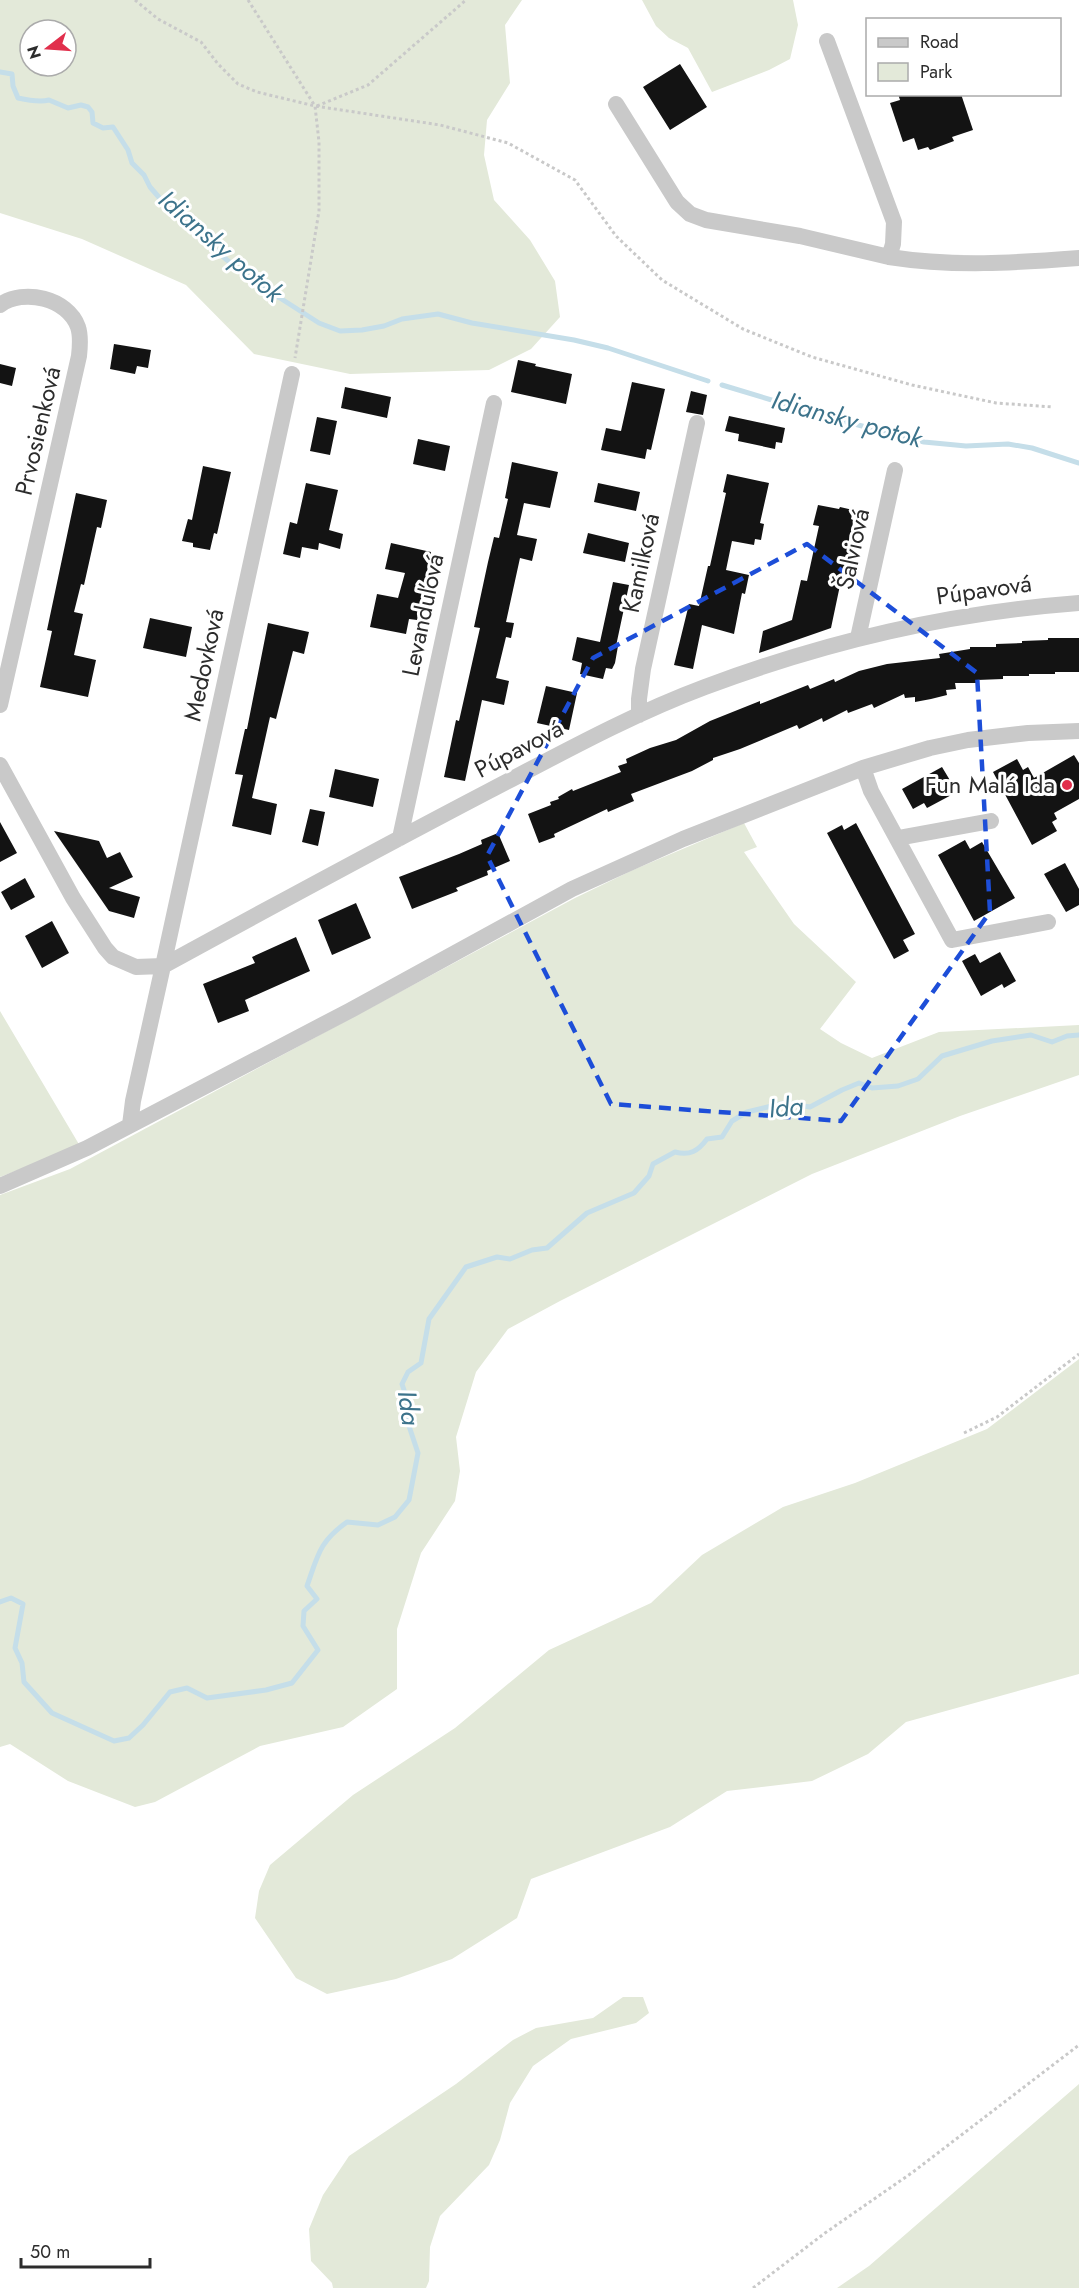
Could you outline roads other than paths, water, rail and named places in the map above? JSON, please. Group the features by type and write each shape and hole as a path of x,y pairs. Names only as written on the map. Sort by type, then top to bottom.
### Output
{"street":[{"path":"827,41 894,222 893,244 889,257"},
{"path":"616,104 677,202 690,214 705,220 800,236 889,257 944,263 1011,263 1079,258"},
{"name":"Prvosienková","path":"0,305 17,297 47,299 71,315 78,326 80,340 76,368 0,705"},
{"name":"Medovková","path":"163,966 292,374"},
{"name":"Levanduľová","path":"400,838 494,403"},
{"name":"Kamilková","path":"639,715 643,669 697,423"},
{"name":"Šalviová","path":"858,638 895,470"},
{"name":"Púpavová","path":"163,966 400,838 639,715 703,688 791,657 893,629 953,617 1079,603"},
{"path":"0,1186 87,1148 349,1011 588,881 693,835 862,768 930,748 968,740 1028,733 1079,731"},
{"path":"0,765 73,898 105,948 113,957 136,967 163,966 133,1101 130,1125"},
{"path":"862,768 871,790 952,940 1048,922"},
{"path":"898,838 991,821"}],"waterway":[{"name":"Idiansky potok","path":"0,72 12,74 13,86 18,98 49,100 68,108 81,105 88,107 92,112 93,123 103,128 113,127 128,150 132,163 171,211 268,292 319,323 340,331 362,330 384,326 402,319 438,314 472,323 608,348 708,381"},
{"name":"Idiansky potok","path":"722,385 835,419 924,442 966,446 1008,444 1032,448 1079,463"},
{"name":"Ida","path":"0,1602 11,1598 23,1604 15,1648 22,1663 24,1682 52,1713 114,1741 129,1738 143,1725 170,1692 187,1688 207,1698 266,1690 292,1683 318,1650 303,1626 304,1611 317,1599 307,1586 317,1557 325,1543 347,1522 378,1525 395,1517 409,1500 418,1453 409,1426 408,1402 402,1384 408,1372 421,1363 429,1319 466,1267 497,1257 510,1259 532,1250 547,1248 587,1213 634,1193 649,1176 653,1164 675,1152 693,1152 707,1139 722,1137 732,1121 747,1112 784,1103 810,1107 859,1083 872,1088 898,1086 918,1079 942,1056 992,1041 1031,1035 1052,1042 1067,1036 1079,1035"}],"place":[{"name":"Fun Malá Ida","path":"1067,785"}]}
